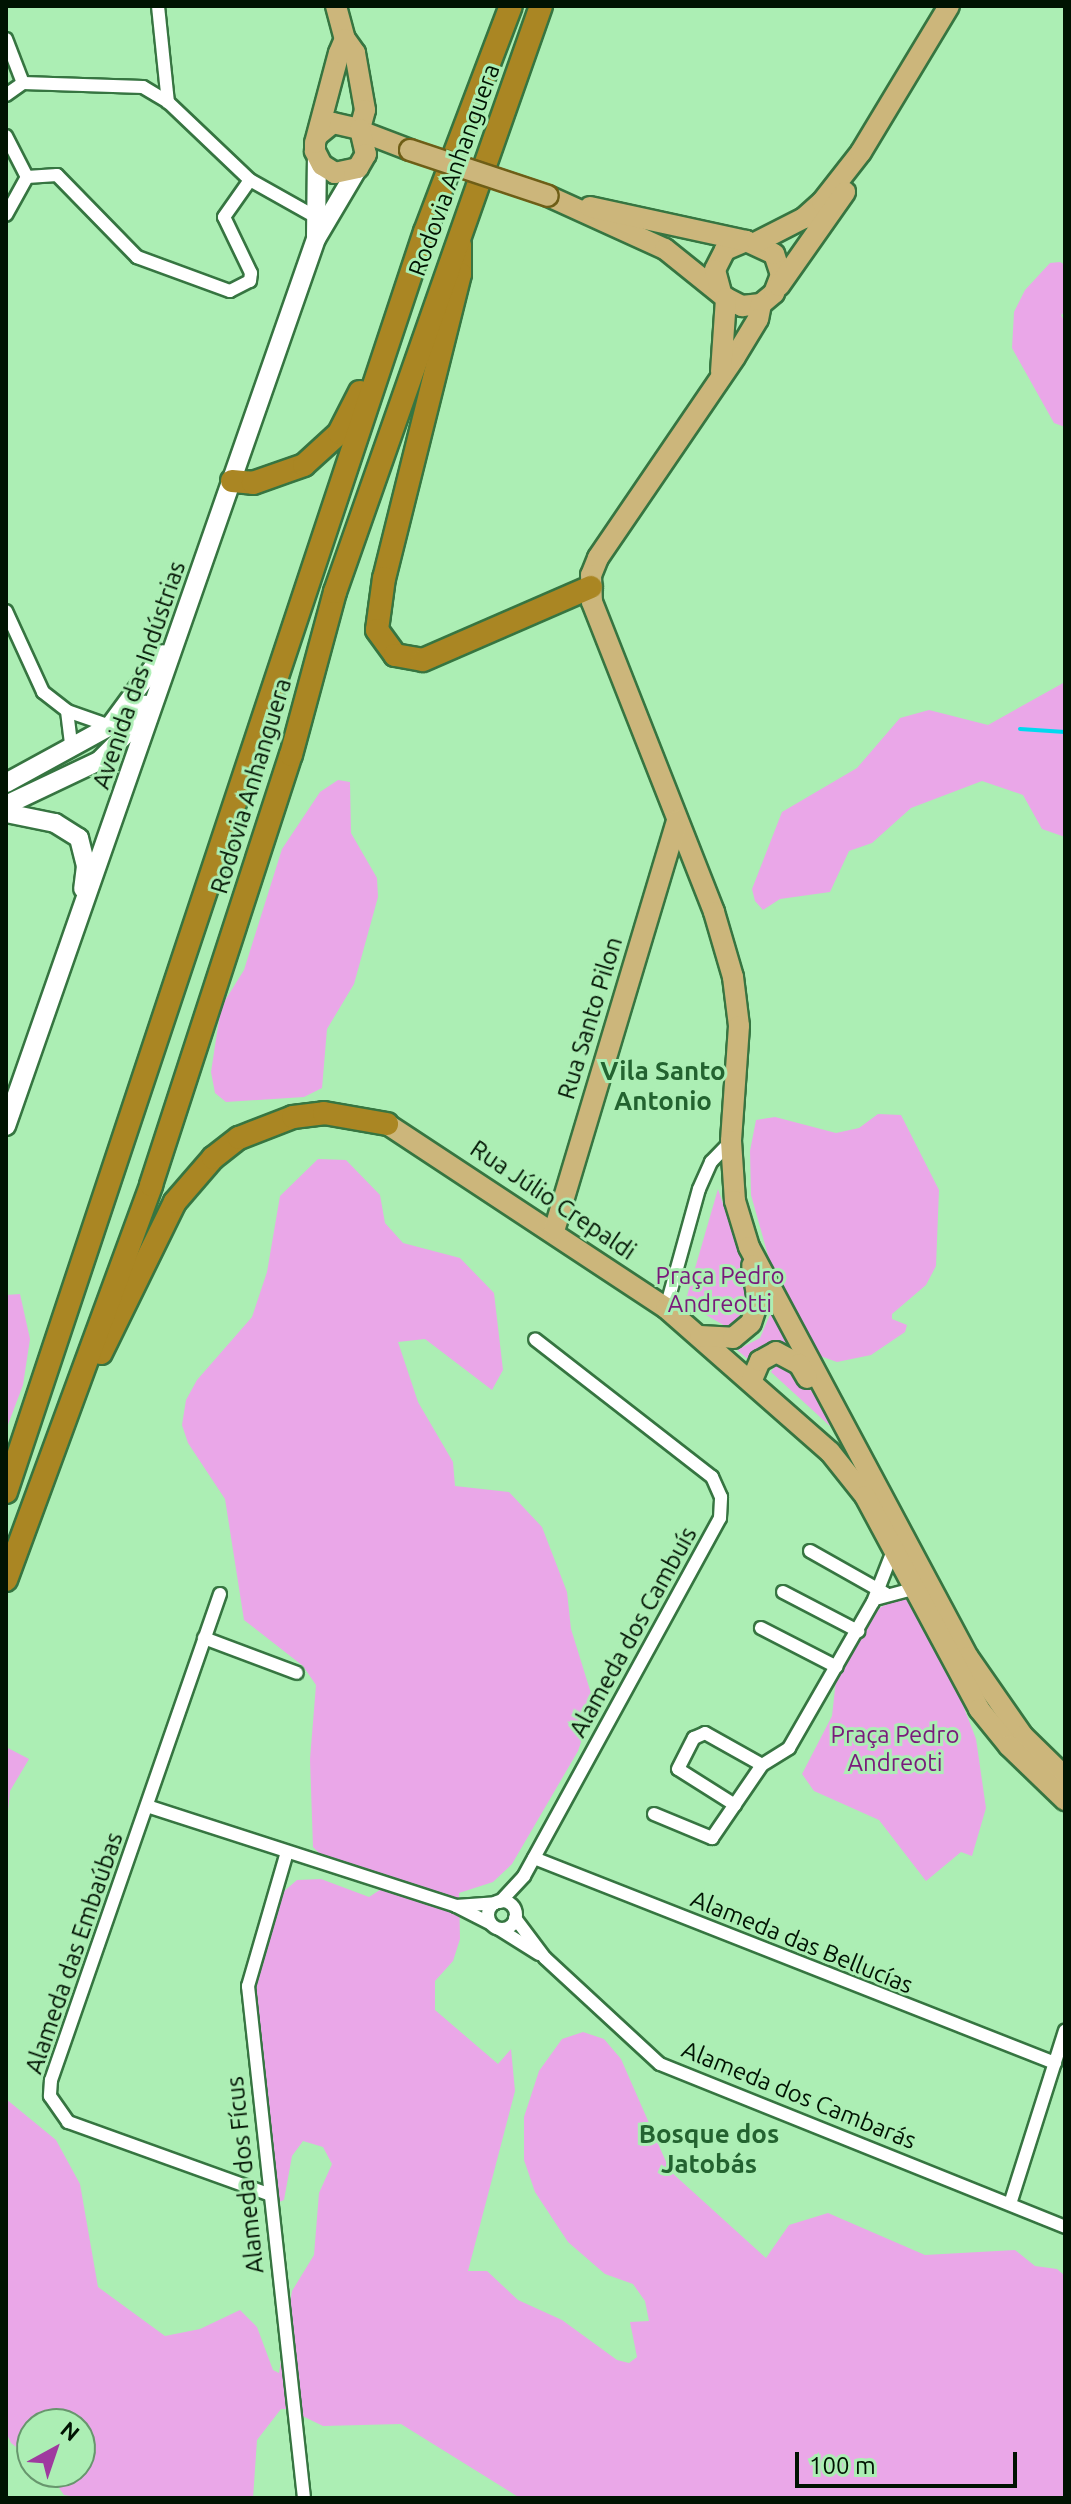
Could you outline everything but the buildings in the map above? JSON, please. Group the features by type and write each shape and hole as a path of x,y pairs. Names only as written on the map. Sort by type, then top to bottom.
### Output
{"highway":[{"name":"Rodovia Anhanguera","path":"6,1492 425,232 511,6"},
{"name":"Rodovia Anhanguera","path":"6,1580 46,1461 151,1185 291,755 335,592 460,225 541,6"},
{"path":"460,225 460,274 384,578 377,630 395,655 423,660 591,587"},
{"path":"232,481 253,483 304,465 339,433 425,232"},
{"path":"46,1461 175,1202 213,1158 239,1138 293,1117 324,1113 387,1124"}],"main road":[{"path":"336,6 345,39 355,53 365,110 361,130 362,161"},
{"path":"721,372 723,295 716,281 718,259 735,243 752,241 804,218 861,152 949,6"},
{"path":"345,39 318,135 317,159 335,173 362,161 408,149"},
{"path":"318,135 333,123 361,130 570,204 681,258 723,295 742,306 761,304"},
{"path":"700,1336 733,1338 751,1323 758,1302 749,1247 735,1201 731,1141 738,1085 738,1013 733,977 701,880 591,587 606,544 758,319 761,304 779,286 853,179 861,152"},
{"name":"Avenida das Indústrias","path":"316,239 317,159"},
{"name":"Avenida das Indústrias","path":"6,1126 172,642 316,239 362,161"},
{"path":"570,204 752,241 774,254 779,286"},
{"path":"6,783 110,726 172,642"},
{"path":"6,805 99,761 120,742 156,690"},
{"path":"34,770 44,789"},
{"path":"6,813 55,823 79,838 86,866 80,908"},
{"name":"Rua Santo Pilon","path":"554,1231 677,821"},
{"path":"658,884 685,872 701,880"},
{"path":"6,1082 26,1066"},
{"name":"Rua Júlio Crepaldi","path":"387,1124 554,1231 666,1308 830,1452 865,1496 979,1709 1009,1746 1065,1800"},
{"path":"749,1247 991,1693 1023,1736 1065,1777"},
{"path":"751,1382 766,1355 787,1354 859,1454"}],"street":[{"path":"158,6 168,102"},
{"path":"6,39 23,83"},
{"path":"6,95 23,83 143,87 168,102 250,180 316,217"},
{"path":"6,136 27,177"},
{"path":"27,177 57,175 137,257 230,291 250,281 251,273 224,217 250,180"},
{"path":"6,215 27,177"},
{"path":"6,611 43,692 67,711 110,726"},
{"path":"67,711 72,749"},
{"path":"666,1308 699,1189 711,1162 731,1141"},
{"name":"Alameda dos Cambuís","path":"498,1902 524,1876 720,1518 721,1497 712,1477 692,1458 535,1339"},
{"path":"810,1551 882,1591 913,1589"},
{"path":"654,1814 712,1838 762,1765 789,1748 882,1591 893,1551"},
{"path":"783,1592 858,1631"},
{"name":"Alameda das Embaúbas","path":"220,1594 51,2080 50,2096 68,2122 268,2194"},
{"path":"761,1628 837,1667"},
{"path":"204,1638 297,1673"},
{"path":"735,1805 678,1769 694,1738 705,1733 762,1765"},
{"name":"Alameda dos Cambarás","path":"147,1806 456,1906 495,1926 545,1958 660,2064 1065,2227"},
{"name":"Alameda dos Fícus","path":"287,1852 248,1986 268,2194 306,2497"},
{"name":"Alameda das Bellucías","path":"534,1858 1055,2063"},
{"name":"Alameda dos Cambuís","path":"515,1915 524,1876"},
{"path":"495,1926 498,1902"},
{"name":"Alameda dos Cambarás","path":"456,1906 498,1902 515,1915 545,1958"},
{"path":"495,1926 515,1915"},
{"path":"1010,2204 1065,2031"}],"green space":[{"path":"1050,263 1065,265 1065,312 1061,315 1065,322 1065,427 1054,423 1012,348 1014,312 1025,290"},
{"path":"1065,682 1065,837 1042,829 1023,795 982,781 911,808 872,843 849,851 830,892 780,899 763,910 755,901 752,889 782,812 857,768 900,718 929,710 988,725"},
{"path":"338,780 350,782 351,833 377,878 378,897 354,984 327,1029 322,1088 304,1097 226,1102 215,1093 211,1072 221,1007 244,970 282,849 320,792"},
{"path":"878,1114 901,1115 939,1190 936,1266 926,1285 892,1314 892,1319 907,1325 905,1332 871,1355 837,1362 781,1342 769,1346 755,1365 737,1350 760,1338 779,1294 751,1195 750,1151 756,1120 775,1117 836,1133 859,1128"},
{"path":"318,1159 346,1160 380,1195 385,1223 403,1243 460,1258 494,1293 503,1370 492,1390 425,1339 398,1342 418,1402 453,1462 455,1486 509,1492 542,1527 567,1592 571,1629 594,1703 578,1751 512,1864 493,1882 459,1893 460,1939 453,1961 435,1981 435,2010 498,2064 511,2049 515,2091 468,2271 487,2271 518,2300 562,2320 617,2360 629,2363 637,2357 630,2322 649,2321 645,2301 633,2284 605,2274 568,2242 535,2192 524,2160 524,2117 539,2071 562,2039 583,2032 604,2039 621,2059 670,2171 766,2258 789,2225 828,2213 925,2255 1015,2250 1035,2266 1057,2269 1065,2276 1065,2498 520,2498 401,2424 323,2426 288,2409 281,2409 257,2440 253,2498 83,2498 64,2495 59,2488 96,2488 96,2408 16,2408 16,2447 11,2443 6,2432 6,2099 56,2140 80,2184 98,2287 165,2336 200,2329 240,2310 257,2327 273,2370 279,2373 292,2291 314,2255 319,2193 332,2164 323,2147 303,2141 292,2156 284,2200 279,2202 258,2110 251,1993 274,1900 297,1880 321,1879 369,1897 386,1886 324,1858 313,1847 310,1759 316,1685 303,1666 244,1620 225,1499 188,1443 182,1425 186,1400 197,1380 252,1317 267,1272 280,1196"},
{"name":"Praça Pedro Andreotti","path":"718,1189 751,1287 745,1319 727,1327 685,1303"},
{"path":"20,1294 30,1339 23,1385 6,1430 6,1295"},
{"name":"Praça Pedro Andreotti","path":"781,1358 804,1380 844,1439 771,1372"},
{"name":"Praça Pedro Andreoti","path":"921,1596 976,1739 986,1808 972,1856 961,1852 926,1881 879,1820 814,1791 802,1774 832,1716 837,1671 867,1615 899,1597"},
{"path":"6,1747 29,1759 10,1791 6,1833"}],"waterway":[{"path":"1020,729 1065,732"}],"district":[{"name":"Vila Santo Antonio","path":"663,1086"},
{"name":"Bosque dos Jatobás","path":"709,2149"}]}
